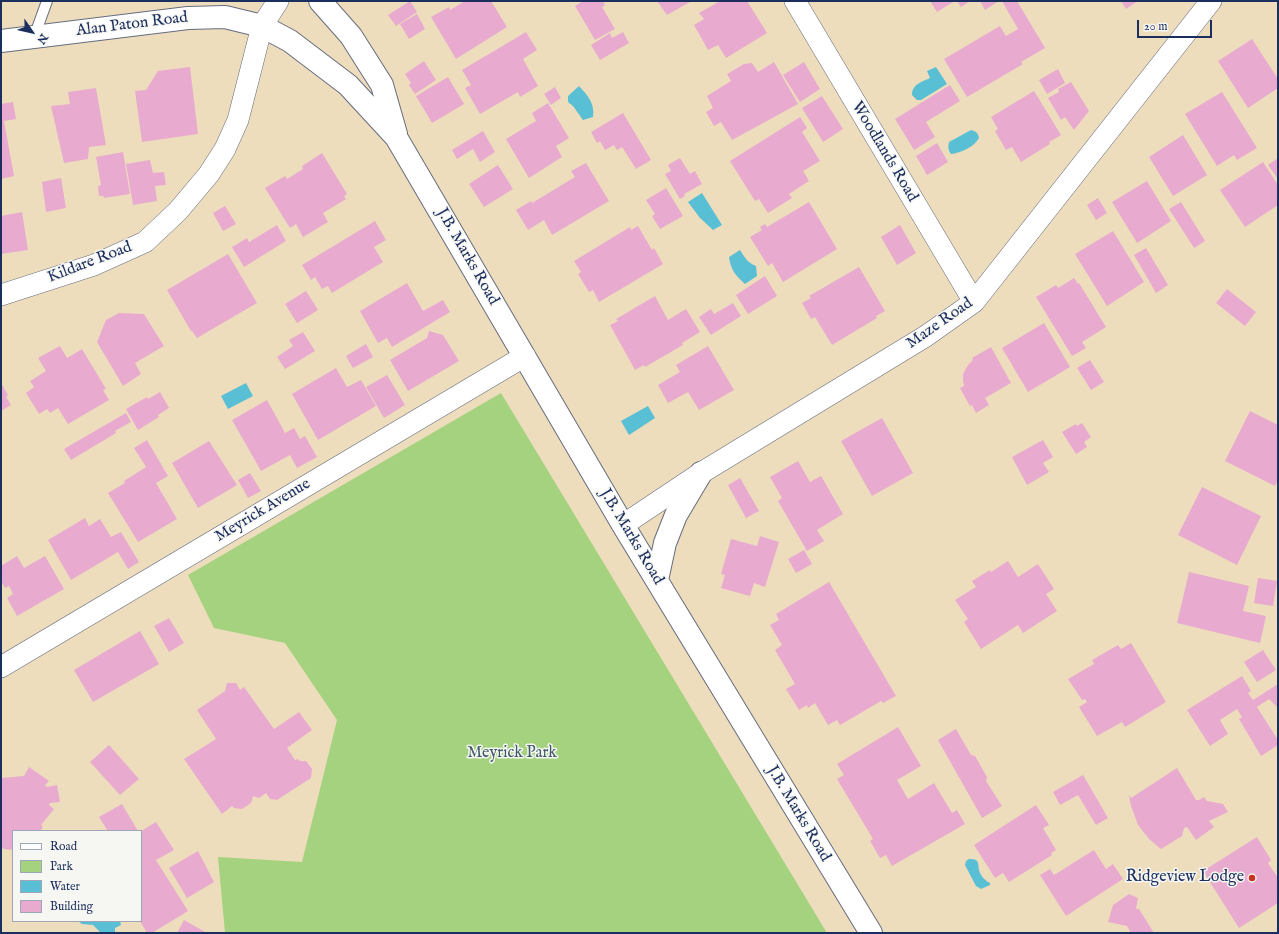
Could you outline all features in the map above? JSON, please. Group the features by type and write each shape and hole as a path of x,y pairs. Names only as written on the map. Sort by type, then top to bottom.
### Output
{"street":[{"name":"Kildare Road","path":"1,296 94,266 145,242 178,211 209,174 225,149 238,120 262,26 278,1"},
{"name":"J.B. Marks Road","path":"320,1 352,36 382,85 396,137"},
{"name":"Woodlands Road","path":"795,1 974,302"},
{"name":"Maze Road","path":"623,525 701,473 926,336 974,302 1211,1"},
{"name":"Alan Paton Road","path":"1,41 188,18 225,17 262,26"},
{"name":"J.B. Marks Road","path":"262,26 290,41 348,85 396,137 623,525 870,933"},
{"name":"Meyrick Avenue","path":"1,667 525,356"},
{"path":"657,580 665,543 676,515 701,473"}],"lane":[{"path":"34,37 47,1"}],"green space":[{"name":"Meyrick Park","path":"501,393 827,933 225,933 218,857 302,862 337,720 285,643 214,628 188,575"}],"water":[{"path":"936,67 947,84 921,100 917,100 912,95 912,91 918,84 930,78 927,71"},
{"path":"579,86 588,97 593,108 593,117 583,120 573,106 568,102 568,96"},
{"path":"971,130 978,135 979,138 977,141 967,149 951,154 948,148 949,142"},
{"path":"702,193 722,225 713,230 700,218 688,202"},
{"path":"740,250 747,260 756,266 757,276 745,284 734,272 729,257"},
{"path":"246,383 253,396 228,409 221,396"},
{"path":"648,406 655,418 629,435 621,421"},
{"path":"969,859 976,860 980,874 990,883 990,885 981,889 976,886 965,865 966,861"},
{"path":"79,922 120,922 121,925 115,928 114,933 101,933 93,925 82,924"}],"building":[{"path":"410,1 417,12 396,26 388,15"},
{"path":"465,1 491,1 507,27 456,59 431,17 449,7 450,10"},
{"path":"583,1 603,1 605,5 602,7 615,29 595,40 575,6"},
{"path":"657,1 689,1 690,2 667,15"},
{"path":"720,1 747,1 767,33 726,58 718,45 708,50 694,25 704,19 699,13"},
{"path":"930,1 955,1 937,12"},
{"path":"957,1 970,1 961,7"},
{"path":"980,1 999,1 985,10"},
{"path":"1002,1 1017,1 1045,48 1021,62 1023,64 967,97 944,59 1000,26 1006,36 1018,29"},
{"path":"1121,1 1138,1 1126,9"},
{"path":"417,14 425,29 409,39 400,24"},
{"path":"526,32 537,50 523,59 538,86 520,97 518,92 480,114 465,88 471,85 462,70"},
{"path":"623,32 629,43 600,60 591,45 610,33 612,38"},
{"path":"1252,39 1278,79 1278,88 1248,108 1218,61"},
{"path":"424,61 436,80 415,94 409,85 411,83 405,74"},
{"path":"774,62 798,104 732,140 721,122 714,126 706,112 713,108 707,96 731,81 727,74 744,64 752,63 758,72"},
{"path":"804,62 820,89 800,102 783,75"},
{"path":"190,67 198,134 142,142 135,91 146,90 158,71"},
{"path":"1058,69 1065,83 1047,94 1039,80"},
{"path":"448,77 464,104 432,123 416,96"},
{"path":"1071,82 1089,111 1074,130 1065,117 1061,120 1048,98 1059,92 1058,89"},
{"path":"950,85 960,101 926,122 935,137 914,150 895,119"},
{"path":"555,87 561,98 551,105 544,94"},
{"path":"96,88 106,145 89,147 88,159 64,163 51,106 70,104 68,92"},
{"path":"1034,91 1061,135 1049,142 1050,144 1021,162 1012,147 1006,150 995,131 998,129 991,117"},
{"path":"1222,92 1257,148 1237,160 1234,155 1217,166 1185,114"},
{"path":"822,96 843,129 823,142 802,108"},
{"path":"13,102 16,119 4,121 14,176 1,179 1,104"},
{"path":"548,103 569,138 556,146 562,157 529,178 506,139 536,121 532,113"},
{"path":"623,113 651,160 636,169 622,147 617,150 614,145 605,150 600,141 597,143 591,132"},
{"path":"800,117 807,128 802,132 820,161 803,171 809,181 789,194 792,198 768,213 759,199 755,201 730,161"},
{"path":"483,131 495,152 480,162 473,149 457,159 452,150"},
{"path":"1183,135 1207,175 1173,196 1149,157"},
{"path":"937,143 948,162 927,175 916,156"},
{"path":"123,152 130,194 104,198 103,196 99,196 98,186 101,185 96,157"},
{"path":"322,153 347,194 344,196 346,199 323,213 328,222 303,237 296,224 290,228 265,188 285,176 287,179 303,169 302,166"},
{"path":"680,158 690,174 695,171 702,184 684,194 685,196 680,199 665,174 671,171 668,165"},
{"path":"1278,158 1278,179 1268,165"},
{"path":"150,160 153,173 164,172 166,185 155,186 157,201 133,205 126,164"},
{"path":"1263,162 1278,185 1278,205 1245,227 1220,190"},
{"path":"586,163 609,201 552,235 544,220 528,230 516,210 531,201 532,203 575,177 571,171"},
{"path":"498,165 513,189 484,207 469,184"},
{"path":"61,178 66,208 46,212 42,182"},
{"path":"1147,181 1171,221 1137,243 1112,202"},
{"path":"666,188 683,216 660,229 652,216 655,214 646,200"},
{"path":"1098,198 1107,213 1096,220 1087,205"},
{"path":"809,202 837,249 783,282 772,263 768,266 750,237 762,230 760,227 765,224 767,227"},
{"path":"1181,202 1205,241 1194,248 1169,209"},
{"path":"225,206 236,224 223,231 213,213"},
{"path":"22,212 28,250 1,254 1,216"},
{"path":"375,221 386,240 374,247 383,262 332,293 328,286 322,289 315,277 311,280 302,265"},
{"path":"277,225 286,241 244,267 232,247 247,238 249,242"},
{"path":"900,225 916,253 897,265 881,237"},
{"path":"638,226 652,250 654,248 663,264 599,302 593,290 589,292 578,274 581,272 574,261 630,227 631,230"},
{"path":"1113,231 1144,282 1107,306 1075,254"},
{"path":"1146,248 1168,285 1156,293 1134,255"},
{"path":"228,254 257,303 197,338 191,331 167,290"},
{"path":"859,267 885,311 876,316 877,318 832,345 815,317 811,319 802,303 811,298 809,296"},
{"path":"765,276 777,296 748,314 736,295"},
{"path":"1074,278 1078,284 1079,283 1106,327 1082,342 1086,348 1072,356 1036,297 1056,285 1058,288"},
{"path":"407,283 423,311 443,300 450,312 392,347 387,338 378,343 360,311"},
{"path":"1227,289 1256,312 1245,326 1216,303"},
{"path":"306,291 318,310 297,323 285,304"},
{"path":"655,296 668,320 686,309 700,332 682,343 683,345 645,367 644,365 635,370 610,325 618,321 616,319"},
{"path":"733,303 741,316 711,335 699,317 711,309 714,314"},
{"path":"119,313 144,314 164,346 135,363 141,374 123,386 97,342 106,320"},
{"path":"1044,323 1070,367 1028,392 1002,348"},
{"path":"429,331 443,335 459,361 408,391 390,360 427,338"},
{"path":"303,332 315,351 285,369 277,357 293,346 289,340"},
{"path":"366,344 373,357 353,368 346,356"},
{"path":"60,346 67,358 82,349 106,389 103,390 109,400 68,424 58,408 50,413 47,409 39,414 26,393 34,387 30,381 46,371 38,358"},
{"path":"708,346 734,390 699,410 688,392 668,403 658,385 680,372 676,365"},
{"path":"991,347 1011,383 985,398 989,405 976,413 972,405 970,406 960,388 964,386 963,374 973,360 972,358"},
{"path":"1090,360 1104,382 1091,390 1077,368"},
{"path":"336,368 347,387 361,380 376,406 318,440 292,394"},
{"path":"387,375 405,405 384,418 366,387"},
{"path":"1,383 8,395 6,397 11,405 1,411"},
{"path":"160,392 169,408 158,415 159,417 138,430 126,409 147,397 148,399"},
{"path":"267,400 285,433 294,428 300,439 305,436 317,457 297,468 290,455 261,471 232,420"},
{"path":"1250,411 1278,425 1278,480 1275,486 1225,461"},
{"path":"126,413 131,422 115,431 116,433 71,460 64,449"},
{"path":"882,418 913,473 872,496 841,441"},
{"path":"1082,423 1091,437 1084,442 1087,447 1076,454 1062,432 1076,424 1077,426"},
{"path":"147,440 168,476 156,483 177,519 138,542 108,493 125,483 124,481 146,467 134,448"},
{"path":"1043,440 1053,457 1043,463 1049,472 1027,485 1012,457"},
{"path":"209,441 237,485 198,508 172,463"},
{"path":"798,461 810,482 821,476 843,514 817,530 824,541 807,551 778,501 782,498 770,477"},
{"path":"250,473 261,491 248,498 238,480"},
{"path":"740,478 759,511 746,518 728,485"},
{"path":"1202,487 1261,516 1237,565 1178,535"},
{"path":"85,518 89,526 100,519 111,537 121,532 139,562 128,569 118,552 71,580 48,540"},
{"path":"760,536 779,542 765,587 754,583 750,596 721,588 725,575 721,574 731,539 757,546"},
{"path":"804,550 812,564 796,573 788,559"},
{"path":"17,556 24,568 45,556 64,589 17,616 7,598 13,594 9,586 5,588 1,581 1,566"},
{"path":"1008,561 1018,577 1038,564 1054,589 1046,594 1057,611 1023,633 1018,625 981,649 964,622 968,619 955,600 976,587 972,581 990,570 991,572"},
{"path":"1189,572 1249,586 1243,611 1266,616 1260,643 1177,623"},
{"path":"1258,578 1277,581 1273,606 1254,603"},
{"path":"829,582 896,696 883,703 881,701 840,725 837,720 828,725 815,703 808,708 807,705 799,710 786,689 795,684 775,650 782,645 770,625 779,620 776,614"},
{"path":"169,618 184,643 169,652 154,626"},
{"path":"140,631 159,664 93,702 74,670"},
{"path":"1131,643 1166,702 1125,727 1122,722 1097,736 1079,707 1087,702 1085,699 1082,700 1068,679 1094,664 1092,660 1118,645 1121,649"},
{"path":"1263,650 1276,670 1257,682 1244,662"},
{"path":"1242,676 1251,691 1248,693 1253,700 1278,684 1278,708 1269,699 1257,707 1278,740 1278,745 1261,756 1239,719 1242,717 1237,709 1220,720 1228,734 1210,746 1187,710"},
{"path":"227,683 236,683 240,690 244,687 274,729 299,712 312,730 287,748 295,760 298,759 300,761 306,761 312,769 311,778 277,800 270,799 266,793 259,798 253,796 251,803 242,809 234,808 232,806 222,814 184,759 216,739 197,710 225,691"},
{"path":"898,727 921,766 897,780 908,799 934,783 952,813 957,810 965,824 892,866 886,855 880,858 870,841 873,839 837,779 844,775 837,764"},
{"path":"956,729 971,755 975,756 987,777 986,781 1002,806 982,818 938,740"},
{"path":"109,745 139,779 120,795 90,762"},
{"path":"29,767 49,781 45,785 47,787 57,785 60,802 50,803 49,805 54,809 41,825 43,827 41,830 12,830 12,850 4,849 1,847 1,778 24,776"},
{"path":"1177,768 1196,800 1204,797 1207,801 1223,804 1228,812 1209,821 1214,827 1196,840 1187,827 1184,828 1182,836 1161,849 1149,839 1138,825 1131,806 1129,795 1131,798"},
{"path":"1083,775 1108,818 1096,825 1078,795 1060,805 1053,792"},
{"path":"122,804 137,830 107,830 99,817"},
{"path":"1036,805 1049,825 1043,828 1056,850 1051,853 1052,855 1009,882 1003,873 995,878 974,845"},
{"path":"156,822 174,850 156,860 188,911 152,933 147,933 141,922 142,922 142,830"},
{"path":"1257,837 1271,860 1268,863 1278,878 1278,903 1239,928 1203,871"},
{"path":"1094,850 1106,869 1113,864 1123,879 1066,916 1040,875 1050,869 1054,875"},
{"path":"198,851 214,882 187,898 169,868"},
{"path":"1129,894 1138,898 1136,909 1139,909 1154,933 1131,933 1127,926 1108,922 1113,905"},
{"path":"184,920 207,933 177,933"}],"place":[{"name":"Ridgeview Lodge","path":"1252,878"}]}
